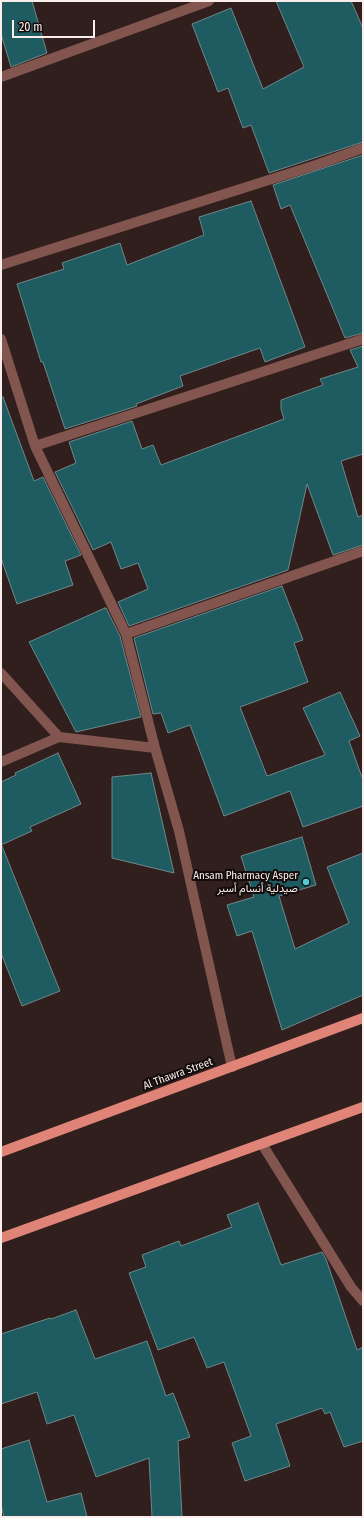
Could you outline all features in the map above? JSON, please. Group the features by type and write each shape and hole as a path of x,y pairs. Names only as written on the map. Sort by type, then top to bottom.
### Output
{"main road":[{"name":"Al Thawra Street","path":"1,1152 363,1018"},
{"path":"1,1238 363,1107"}],"street":[{"path":"1,77 209,1"},
{"path":"1,265 308,168 363,148"},
{"path":"1,339 35,446 126,634 155,748 179,831 232,1067"},
{"path":"35,446 363,339"},
{"path":"126,634 363,551"},
{"path":"1,673 59,737"},
{"path":"1,762 59,737 155,748"},
{"path":"262,1144 351,1287 363,1301"}],"building":[{"path":"1,1 32,1 47,53 11,67 1,34"},
{"path":"276,1 351,1 363,28 363,142 269,173 251,125 243,128 228,88 218,92 192,24 231,8 263,89 304,67"},
{"path":"363,155 363,333 345,338 290,205 281,209 273,185"},
{"path":"251,201 305,347 265,362 260,348 180,376 183,386 136,404 137,406 65,429 43,362 41,362 17,284 64,269 62,263 120,243 127,265 204,235 199,217"},
{"path":"363,346 363,454 341,461 358,517 363,515 363,545 333,555 307,484 288,570 129,626 118,602 148,589 138,563 121,569 111,542 93,550 55,472 76,463 69,442 132,421 142,449 153,445 161,465 284,419 281,409 281,400 323,385 320,379 358,367 350,350"},
{"path":"3,397 34,481 43,477 81,555 65,561 73,585 17,604 1,558 1,398"},
{"path":"282,586 303,640 294,643 308,682 240,707 267,776 325,755 303,708 340,692 360,736 349,741 363,780 363,806 303,827 290,791 224,816 190,725 168,733 161,713 153,714 134,638"},
{"path":"105,608 120,636 141,717 76,732 29,642"},
{"path":"58,753 81,804 30,827 32,831 1,845 1,782 16,775 15,773"},
{"path":"151,773 174,873 112,858 112,777"},
{"path":"302,837 316,885 279,896 295,949 349,923 327,867 363,853 363,995 282,1030 252,931 237,936 227,905 254,897 241,856"},
{"path":"1,846 60,991 22,1006 1,953"},
{"path":"258,1203 281,1265 322,1252 326,1259 357,1350 363,1347 363,1441 344,1447 330,1412 325,1414 322,1408 276,1424 290,1466 245,1481 232,1443 251,1436 224,1362 207,1368 194,1337 158,1350 129,1273 146,1267 142,1255 179,1241 181,1246 232,1227 227,1215"},
{"path":"76,1310 95,1359 147,1341 166,1396 173,1393 190,1437 178,1441 182,1517 152,1517 149,1458 96,1477 74,1415 47,1424 37,1392 1,1404 1,1334"},
{"path":"29,1440 47,1502 81,1493 87,1517 4,1517 1,1505 1,1449"}],"place":[{"name":"Ansam Pharmacy Asper صيدلية أنسام أسبر","path":"306,882"}]}
